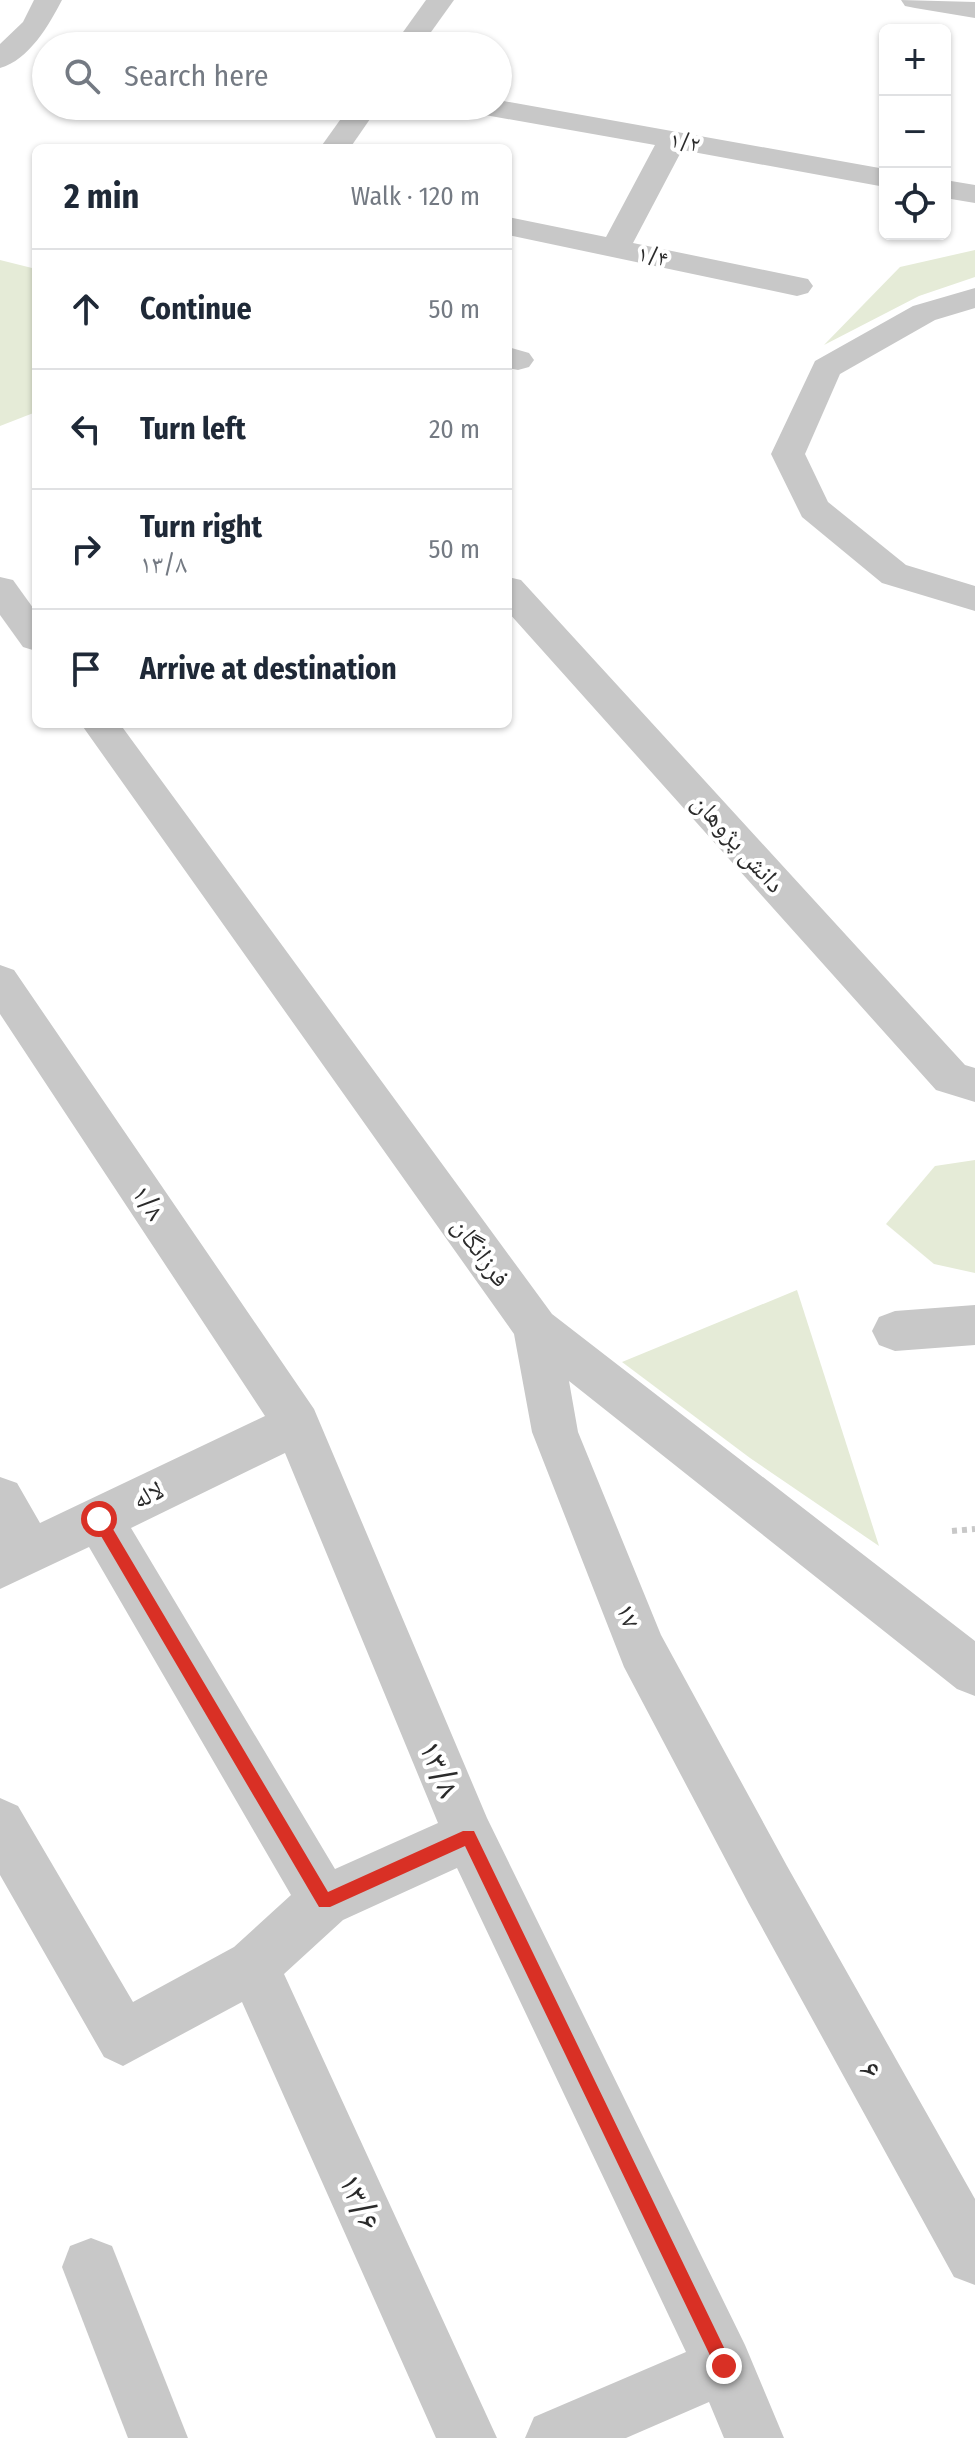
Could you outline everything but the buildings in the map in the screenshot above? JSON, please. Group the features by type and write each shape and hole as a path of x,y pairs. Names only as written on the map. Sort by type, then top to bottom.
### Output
{"street":[{"path":"0,59 35,26 48,0"},
{"path":"417,32 440,0"},
{"path":"915,0 975,10"},
{"name":"۱/۲","path":"512,111 879,177"},
{"path":"338,144 355,120"},
{"path":"615,248 673,140"},
{"path":"951,190 975,194"},
{"name":"۱/۴","path":"512,227 797,286"},
{"path":"975,298 924,313 826,368 788,454 814,509 894,574 975,599"},
{"path":"0,589 32,633"},
{"name":"دانش پژوهان","path":"512,593 951,1078 975,1085"},
{"name":"فرزانگان","path":"103,728 536,1328 975,1672"},
{"name":"۱/۸","path":"0,981 297,1424"},
{"path":"895,1331 975,1325"},
{"name":"۱۷","path":"536,1328 555,1432 642,1650 768,1885"},
{"name":"لاله","path":"15,1559 297,1424"},
{"name":"۱۳/۸","path":"297,1424 469,1836 724,2366 754,2438"},
{"path":"0,1499 15,1559"},
{"path":"99,1519 324,1901"},
{"path":"0,1824 123,2038 253,1966 324,1901 469,1836"},
{"name":"۶","path":"768,1885 975,2256"},
{"name":"۱۳/۶","path":"253,1966 467,2438"},
{"path":"91,2267 158,2438"},
{"path":"555,2438 724,2366"}],"path":[{"path":"952,1531 975,1529"}],"green space":[{"path":"975,250 975,277 919,296 824,345 900,267"},
{"path":"0,260 32,268 32,414 0,426"},
{"path":"975,1160 975,1273 934,1264 886,1224 935,1166"},
{"path":"797,1290 879,1546 750,1458 622,1362"}],"route":[{"path":"99,1519 324,1901 469,1836 724,2366"}]}
